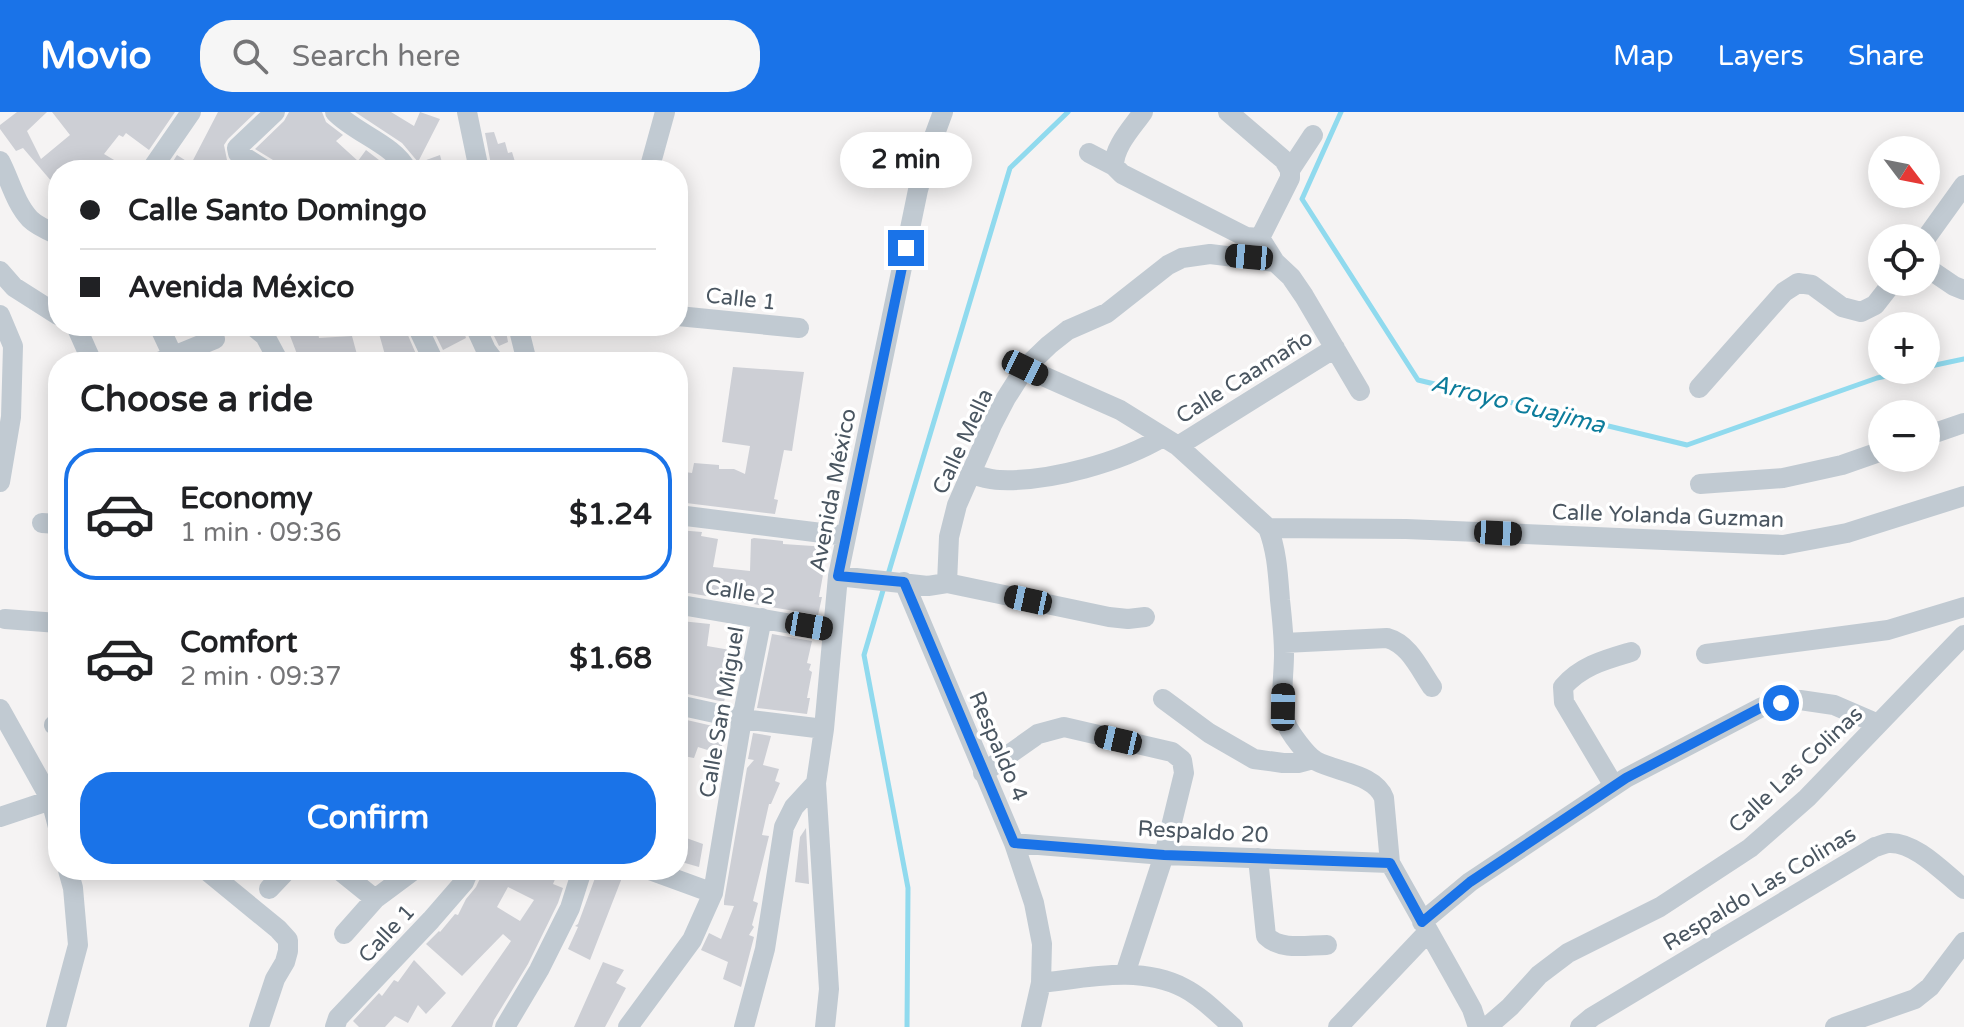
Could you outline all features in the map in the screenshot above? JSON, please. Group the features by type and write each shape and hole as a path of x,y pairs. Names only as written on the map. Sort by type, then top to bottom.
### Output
{"street":[{"path":"158,160 191,112"},
{"path":"249,160 238,153 237,148 275,112"},
{"path":"335,112 401,160"},
{"path":"467,112 477,160"},
{"path":"652,160 665,112"},
{"name":"Avenida México","path":"825,1027 829,989 816,783 838,576 918,190 943,112"},
{"path":"1114,166 1118,147 1143,112"},
{"path":"1228,112 1284,160 1290,170 1290,178 1260,238"},
{"path":"1290,170 1313,135"},
{"path":"1089,153 1114,166 1122,174 1246,237 1260,238"},
{"path":"3,175 31,221 48,230"},
{"path":"1936,224 1964,185"},
{"path":"1260,238 1275,262 1291,277 1360,391"},
{"name":"Calle Mella","path":"947,583 949,537 957,505 1006,398 1025,368 1068,330 1107,313 1168,265 1182,258 1210,254 1275,262"},
{"path":"0,271 14,287 48,309"},
{"path":"1940,276 1964,290"},
{"path":"1699,388 1784,292 1798,283 1812,285 1842,307 1861,312 1875,305 1882,296"},
{"path":"0,315 13,346 11,417 0,482"},
{"name":"Calle 1","path":"688,317 799,328"},
{"path":"183,352 215,339"},
{"name":"Calle Caamaño","path":"970,474 999,480 1053,476 1112,460 1153,443 1170,441 1335,348"},
{"path":"1025,368 1120,410 1170,441 1268,528 1277,559 1286,722 1291,733 1313,759 1365,779 1382,792 1390,863 1472,1009 1478,1027"},
{"path":"1940,431 1964,423"},
{"path":"1700,484 1783,478 1868,456"},
{"name":"Calle Yolanda Guzman","path":"1268,528 1406,529 1783,545 1847,533 1964,496"},
{"path":"688,516 846,536"},
{"path":"838,576 928,586 947,583 1109,617 1145,617"},
{"name":"Respaldo 4","path":"904,582 1014,843 1034,903 1042,944 1041,983 1031,1027"},
{"name":"Calle 2","path":"688,606 833,631"},
{"path":"1706,654 1888,630 1964,607"},
{"name":"Calle San Miguel","path":"628,1027 692,940 713,893 762,618"},
{"path":"5,619 48,622"},
{"name":"Calle Las Colinas","path":"1487,1027 1539,975 1568,953 1660,907 1750,848 1807,798 1964,635"},
{"path":"1284,643 1387,638 1402,644 1432,687"},
{"path":"1614,786 1564,702 1563,687 1574,674 1631,652"},
{"path":"1163,699 1198,726 1254,759 1298,763 1313,759"},
{"path":"1338,1027 1425,927 1470,882 1626,778 1762,707 1800,700 1834,705 1878,724"},
{"path":"688,707 742,719 824,729"},
{"path":"0,709 48,788"},
{"path":"983,773 1038,734 1064,727 1172,752 1182,760 1184,773 1164,855 1125,974"},
{"path":"744,1027 765,949 784,827 794,807 816,783"},
{"path":"0,817 48,802"},
{"name":"Respaldo 20","path":"1014,843 1164,855 1390,863"},
{"name":"Respaldo Las Colinas","path":"1580,1027 1875,847 1888,843 1918,852 1964,889"},
{"path":"1258,858 1266,936 1284,946 1327,945"},
{"path":"56,1027 78,945 71,880"},
{"path":"218,880 288,940 285,962 275,979 259,1027"},
{"path":"269,889 278,880"},
{"path":"351,880 375,899"},
{"path":"344,934 375,899 401,880"},
{"name":"Calle 1","path":"335,1027 338,1018 465,880"},
{"path":"505,1027 539,970 570,908 579,880"},
{"path":"677,880 713,893"},
{"path":"1835,1027 1915,999 1930,987 1964,942"},
{"path":"1041,983 1125,974 1169,981 1199,997 1233,1027"}],"building":[{"path":"17,112 47,112 27,131 41,159 70,135 52,112 175,112 149,150 126,133 123,137 119,135 104,154 114,160 48,160 48,177 23,148 16,151 0,125"},
{"path":"218,112 256,112 224,145 227,160 193,160"},
{"path":"289,112 322,112 326,122 343,135 336,141 357,160 273,160 255,149 284,121"},
{"path":"355,112 391,112 414,126 420,112 440,119 419,160 402,143"},
{"path":"494,132 498,144 505,142 508,153 512,152 514,160 490,160 485,133"},
{"path":"366,150 379,160 359,160"},
{"path":"290,336 352,336 356,352 296,352"},
{"path":"380,336 408,336 415,352 384,352"},
{"path":"436,336 465,336 466,338 443,350"},
{"path":"494,336 507,336 508,342 499,346"},
{"path":"733,367 804,372 792,451 784,450 774,499 778,500 775,514 688,503 688,472 692,473 694,463 719,465 719,469 734,469 745,474 750,446 722,442"},
{"path":"688,531 702,532 701,536 718,539 713,567 750,571 751,539 754,538 783,541 783,544 828,547 818,615 689,593"},
{"path":"688,622 710,624 707,646 742,652 740,664 733,663 724,702 688,694"},
{"path":"772,634 812,641 807,663 811,664 809,670 812,672 807,714 757,708"},
{"path":"688,720 726,729 720,754 698,747 694,758 688,757"},
{"path":"753,733 771,736 763,765 779,769 775,781 780,783 769,804 762,835 769,836 753,901 758,903 754,927 749,935 754,937 741,987 723,979 728,962 701,950 709,933 721,939 734,906 724,905 724,901 747,768 754,760 748,759"},
{"path":"806,828 809,884 795,882 800,837"},
{"path":"688,839 703,844 699,867 688,864"},
{"path":"479,880 555,880 553,884 563,888 528,964 492,1027 451,1027 511,941 503,934 462,976 426,944 455,914 458,915","holes":["508,887 534,900 520,921 497,907"]},
{"path":"594,880 621,880 590,960 568,949"},
{"path":"414,960 446,993 426,1014 418,1005 408,1023 395,1016 385,1027 359,1027 353,1021 379,993 382,996 394,980 398,982"},
{"path":"603,962 624,970 616,983 626,988 605,1027 574,1027"}],"waterway":[{"path":"887,578 1010,168 1068,112"},
{"name":"Arroyo Guajima","path":"1341,112 1302,199 1418,380 1687,445 1868,381"},
{"name":"Arroyo Guajima","path":"1940,364 1964,359"},
{"path":"884,587 864,655 908,888 907,1027"}],"route":[{"path":"906,248 838,576 904,582 1014,843 1164,855 1390,863 1422,922 1470,882 1626,778 1762,707 1781,703"}]}
